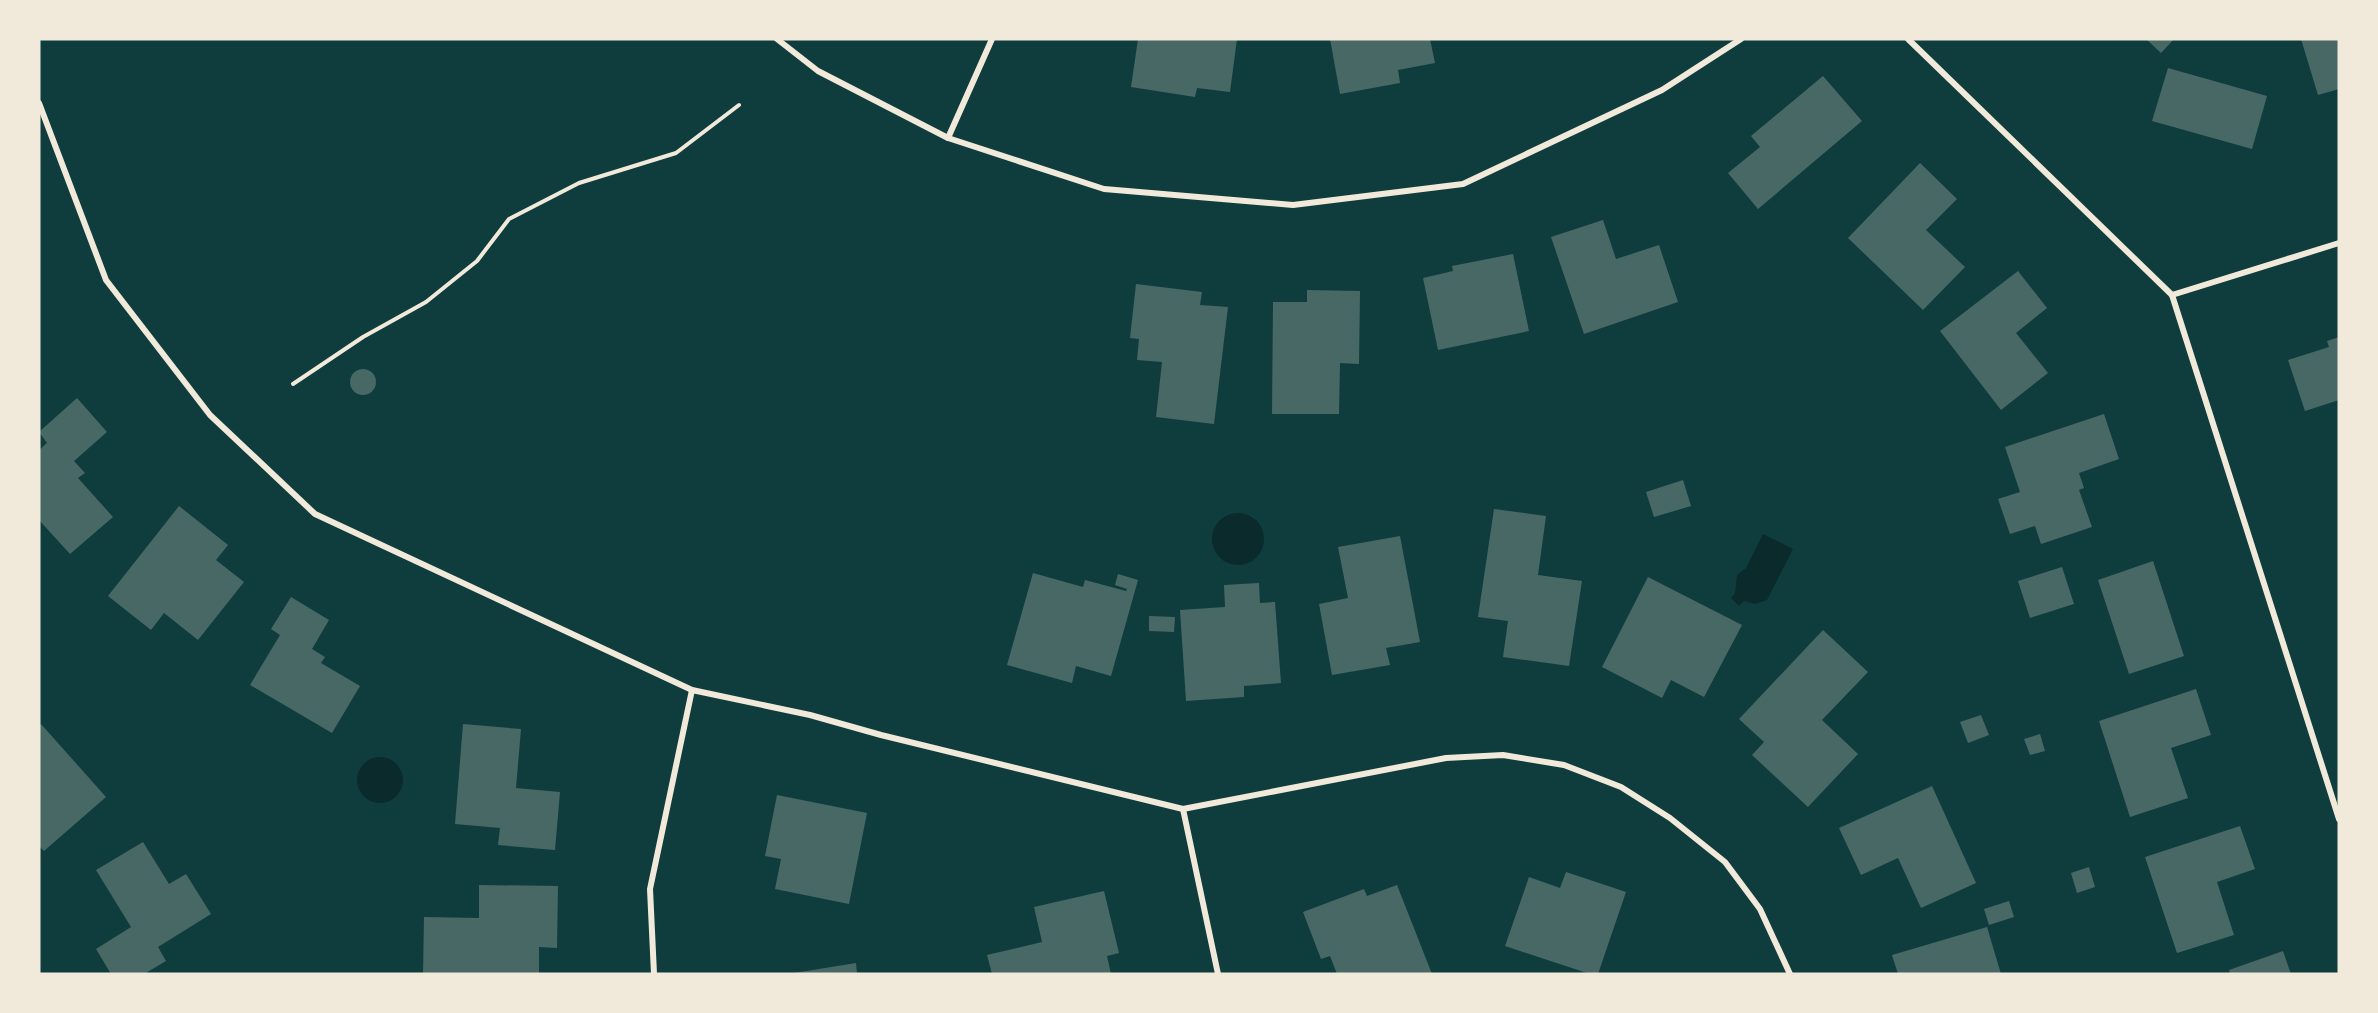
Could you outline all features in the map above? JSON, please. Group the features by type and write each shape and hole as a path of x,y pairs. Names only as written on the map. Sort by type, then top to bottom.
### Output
{"street":[{"path":"777,39 818,71 948,138 1104,189 1293,205 1463,184 1662,90 1740,39"},
{"path":"948,138 992,39"},
{"path":"1908,39 2172,295 2339,819"},
{"path":"39,103 106,280 210,416 315,514 692,690 810,715 881,735 1183,809 1446,758 1503,755 1564,765 1621,787 1670,818 1725,862 1760,909 1790,974"},
{"path":"2172,295 2339,243"},
{"path":"654,974 650,889 692,690"},
{"path":"1183,809 1218,974"}],"path":[{"path":"293,384 363,337 426,302 477,261 509,219 579,183 676,153 739,105"}],"water":[{"path":"1238,513 1248,515 1256,521 1262,529 1264,539 1262,549 1256,557 1248,563 1238,565 1228,563 1220,557 1214,549 1212,539 1214,529 1220,521 1228,515"},
{"path":"1763,534 1793,549 1767,600 1755,604 1744,601 1739,606 1731,598 1735,593 1737,575 1746,568"},
{"path":"380,757 389,758 397,763 402,771 402,789 397,797 389,802 380,803 371,802 363,797 358,789 357,780 358,771 363,763 371,758"}],"building":[{"path":"1138,39 1237,39 1230,92 1197,88 1195,97 1131,87"},
{"path":"1330,39 1430,39 1435,63 1398,70 1400,83 1340,94"},
{"path":"2146,39 2174,39 2161,53"},
{"path":"2301,39 2339,39 2339,89 2318,95"},
{"path":"2168,68 2267,96 2252,149 2152,121"},
{"path":"1823,76 1862,121 1758,209 1728,173 1760,147 1751,136"},
{"path":"1920,163 1957,199 1926,230 1965,267 1923,310 1848,238"},
{"path":"1603,220 1616,259 1659,245 1678,302 1584,334 1551,237"},
{"path":"1513,254 1529,331 1438,350 1423,278 1453,271 1452,266"},
{"path":"2018,271 2047,308 2016,333 2048,373 2001,410 1940,331"},
{"path":"1136,284 1202,292 1200,305 1228,307 1214,424 1156,417 1162,362 1137,360 1139,339 1130,338"},
{"path":"1307,290 1360,291 1359,364 1340,363 1339,414 1272,414 1273,302 1307,302"},
{"path":"2339,337 2339,400 2305,411 2288,360 2329,347 2327,341"},
{"path":"363,369 372,373 376,382 372,391 363,395 354,391 350,382 354,373"},
{"path":"77,398 107,432 74,461 85,473 78,478 113,517 70,554 39,520 39,450 47,443 39,432"},
{"path":"2104,414 2119,459 2079,473 2084,488 2079,490 2092,527 2041,544 2035,526 2010,534 1998,499 2020,492 2005,447"},
{"path":"1683,480 1691,506 1654,517 1646,492"},
{"path":"179,506 228,545 216,560 244,582 198,640 164,613 151,630 108,596"},
{"path":"1494,509 1546,516 1538,575 1582,581 1569,666 1503,657 1508,621 1478,617"},
{"path":"1400,536 1420,642 1386,648 1390,665 1332,675 1319,604 1348,598 1338,547"},
{"path":"2153,561 2184,656 2129,674 2098,580"},
{"path":"2062,567 2074,604 2030,618 2018,581"},
{"path":"1033,573 1083,587 1085,580 1126,591 1127,589 1115,585 1118,574 1138,580 1111,676 1076,666 1072,683 1007,665"},
{"path":"1648,577 1742,625 1704,697 1671,680 1662,698 1602,667"},
{"path":"1259,583 1260,603 1275,602 1281,683 1244,686 1244,697 1186,701 1180,610 1225,607 1224,585"},
{"path":"291,597 329,620 312,649 325,657 321,663 360,686 332,733 250,685 280,635 271,629"},
{"path":"1149,616 1175,617 1174,632 1149,631"},
{"path":"1823,630 1868,672 1822,720 1858,754 1808,807 1752,755 1764,742 1739,719"},
{"path":"2196,689 2211,735 2171,748 2188,798 2130,817 2099,721"},
{"path":"1981,715 1989,735 1968,743 1960,722"},
{"path":"41,724 106,797 44,851 39,846 39,726"},
{"path":"463,724 521,729 516,788 560,792 555,850 498,845 500,828 455,824"},
{"path":"2040,734 2045,751 2030,755 2024,739"},
{"path":"1932,786 1976,883 1921,908 1898,858 1861,875 1839,828"},
{"path":"777,795 867,813 849,904 775,889 781,859 765,856"},
{"path":"2240,826 2255,869 2217,882 2234,935 2177,953 2145,857"},
{"path":"143,842 169,884 186,874 211,914 158,947 166,961 144,974 111,974 96,949 131,927 96,870"},
{"path":"2089,867 2095,887 2077,893 2071,873"},
{"path":"1566,872 1626,892 1598,974 1590,974 1505,946 1529,877 1560,888"},
{"path":"479,885 558,886 557,948 539,947 539,974 423,974 424,917 479,918"},
{"path":"1397,885 1432,974 1337,974 1330,956 1321,959 1303,912 1364,889 1367,896"},
{"path":"1104,891 1119,953 1107,956 1111,974 992,974 987,955 1042,942 1034,907"},
{"path":"2009,901 2014,917 1989,925 1984,909"},
{"path":"1987,927 2001,974 1898,974 1892,955"},
{"path":"2283,951 2291,974 2230,974 2229,970"},
{"path":"856,963 857,974 794,974 794,973"}]}
